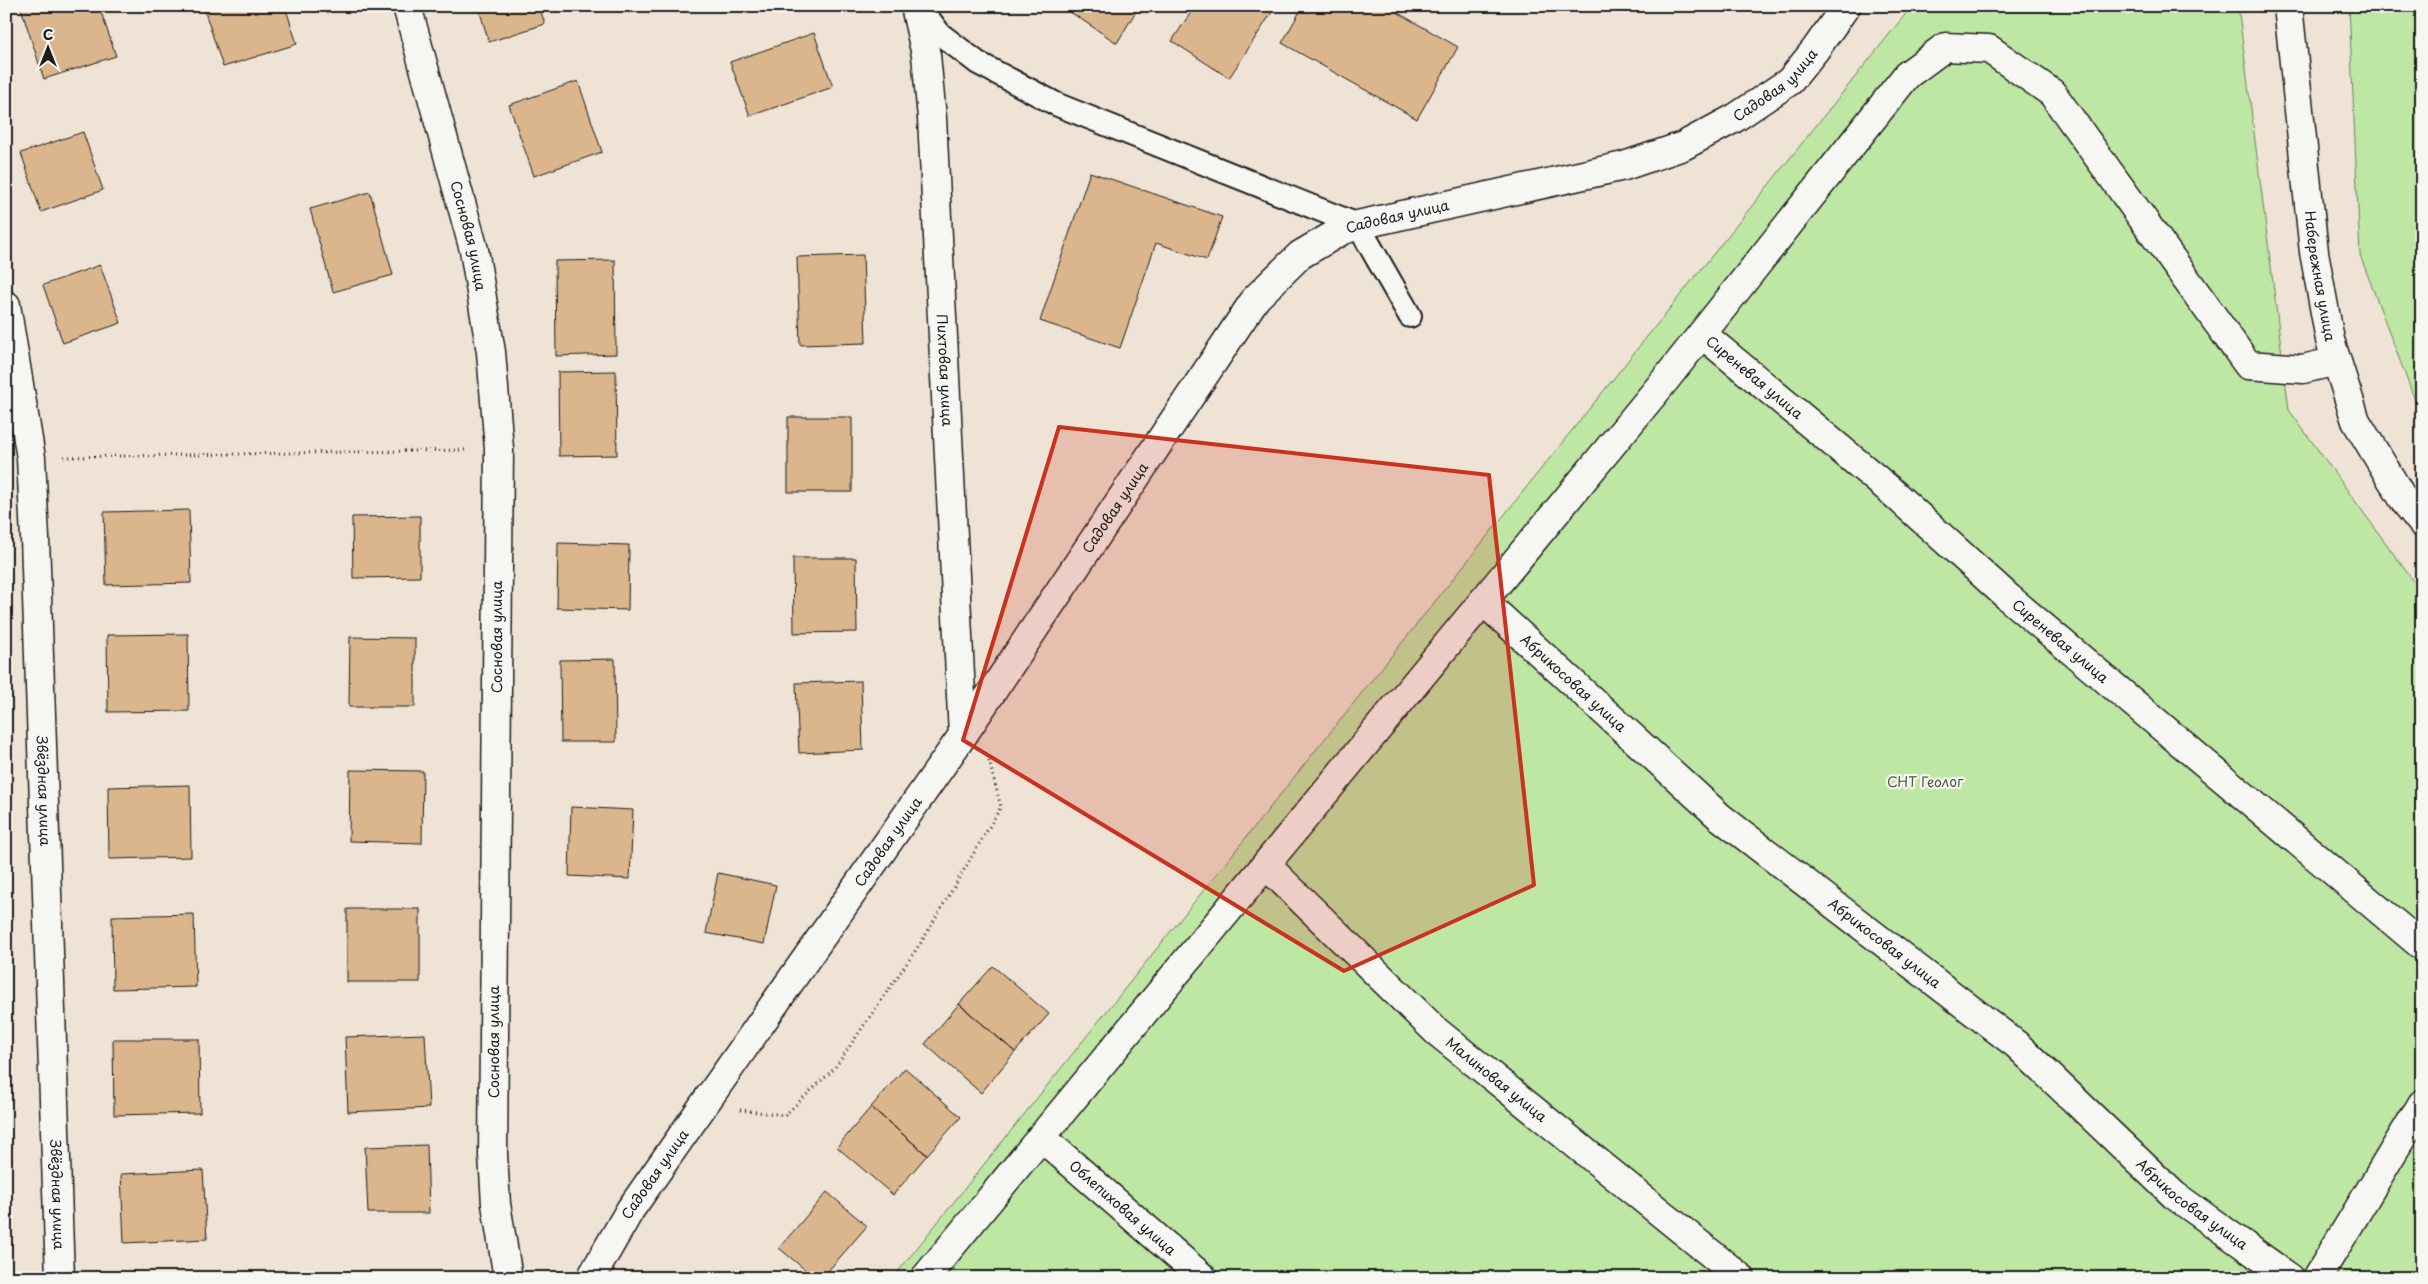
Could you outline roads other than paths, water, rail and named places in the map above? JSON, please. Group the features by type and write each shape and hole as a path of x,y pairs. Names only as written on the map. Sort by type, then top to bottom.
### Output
{"street":[{"name":"Сосновая улица","path":"407,6 474,250 491,352 499,449 493,1155 496,1204 508,1278"},
{"name":"Пихтовая улица","path":"915,6 926,55 932,118 970,724"},
{"name":"Садовая улица","path":"592,1278 630,1210 970,724 1256,298 1300,255 1358,225 1624,166 1683,146 1735,118 1790,80 1815,50 1846,6"},
{"name":"Набережная улица","path":"2288,6 2314,252 2330,340 2356,421 2405,502 2422,523"},
{"path":"925,1278 1702,334 1906,75 1945,48 1988,49 2052,93 2248,365 2303,369 2337,361"},
{"name":"Звёздная улица","path":"6,305 31,458 36,538 60,1278"},
{"name":"Сиреневая улица","path":"1702,334 1891,491 2009,598 2422,946"},
{"name":"Абрикосовая улица","path":"1483,601 1720,817 2017,1045 2174,1195 2290,1278"},
{"name":"Малиновая улица","path":"1266,865 1436,1031 1741,1278"},
{"path":"2317,1278 2422,1104"},
{"name":"Облепиховая улица","path":"1041,1137 1203,1278"}],"lane":[{"path":"919,6 940,34 978,63 1058,105 1358,225 1410,316"}],"park label":[{"name":"СНТ Геолог","path":"1925,782"}]}
